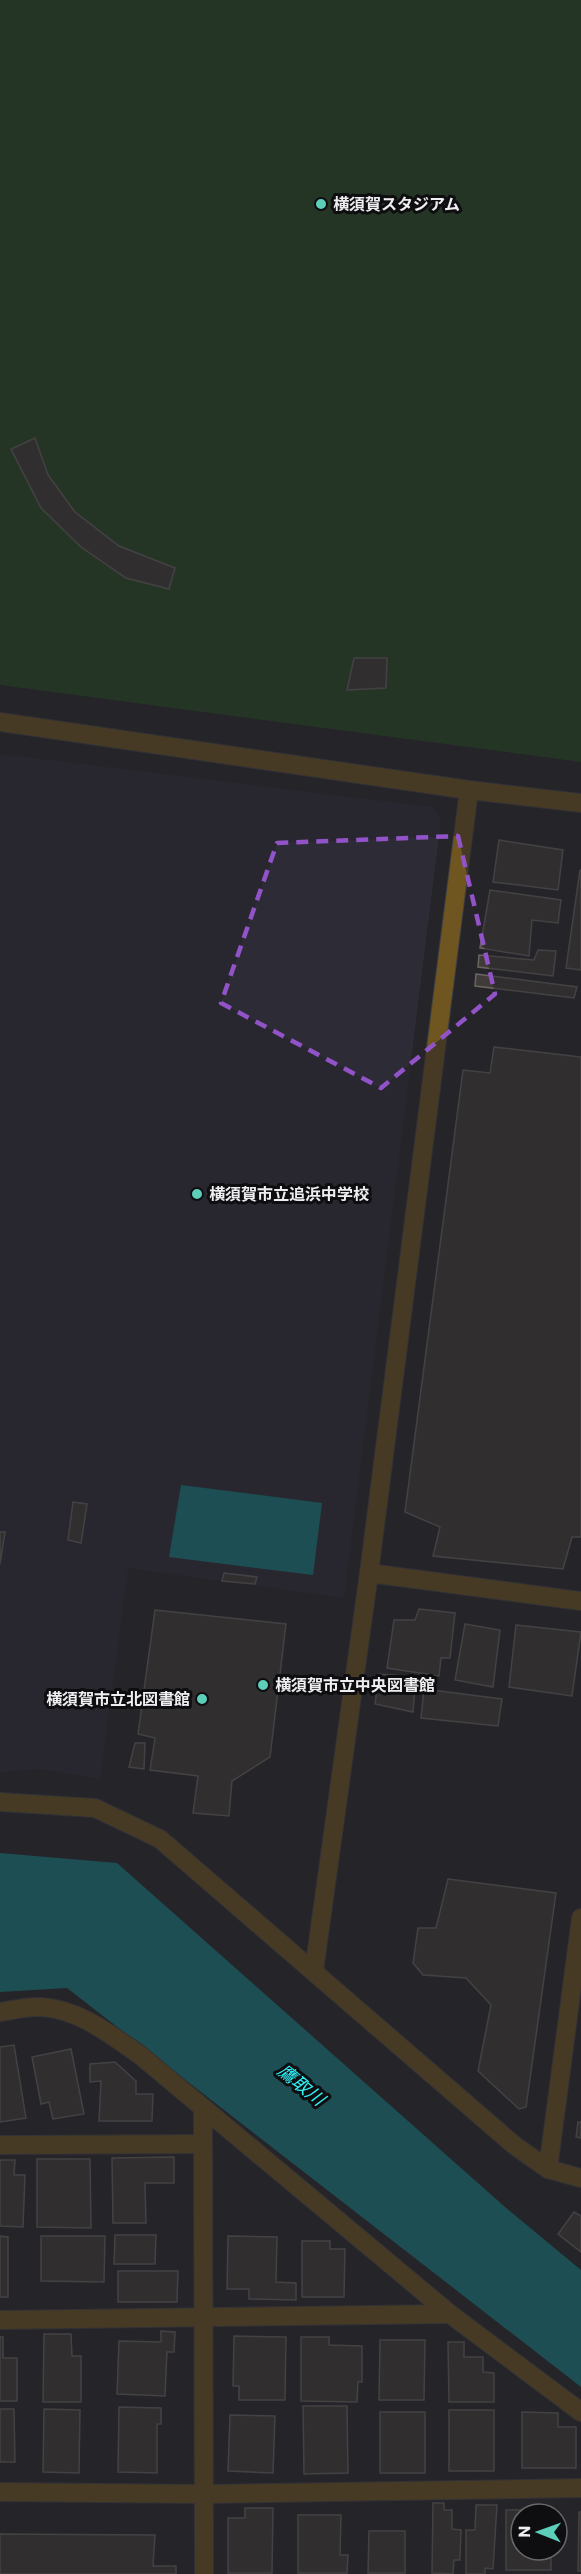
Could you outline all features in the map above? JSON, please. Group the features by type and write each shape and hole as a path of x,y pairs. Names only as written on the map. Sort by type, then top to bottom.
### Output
{"street":[{"path":"0,722 469,790 581,803"},
{"path":"314,1971 369,1573 469,790"},
{"path":"369,1573 581,1601"},
{"path":"0,1802 95,1808 160,1839 514,2145 548,2169 581,2178"},
{"path":"548,2169 581,1918"},
{"path":"0,2012 41,2007 67,2012 97,2026 141,2055 450,2314 581,2412"},
{"path":"202,2108 205,2316 204,2574"},
{"path":"0,2145 203,2144"},
{"path":"0,2320 450,2314"},
{"path":"0,2493 204,2494 581,2488"}],"highlighted area":[{"path":"458,836 495,994 381,1088 221,1003 277,843"}],"shaded area":[{"name":"横須賀市立追浜中学校","path":"0,754 432,807 441,820 344,1598 128,1568 100,1779 39,1769 0,1772"}],"green space":[{"name":"横須賀スタジアム","path":"0,0 581,0 581,762 0,685"}],"water":[{"path":"181,1485 322,1503 313,1575 169,1557"},
{"name":"鷹取川","path":"0,1853 117,1863 505,2207 581,2270 581,2387 67,1988 0,1992"}],"building":[{"path":"35,438 48,475 75,512 119,546 175,568 169,589 126,578 81,547 41,508 11,449"},
{"path":"354,658 387,658 386,688 347,690"},
{"path":"499,840 563,850 558,890 493,882"},
{"path":"581,871 581,970 566,968"},
{"path":"490,890 561,900 558,923 532,920 529,956 480,948"},
{"path":"538,950 556,951 553,976 478,967 479,955 534,960"},
{"path":"476,974 577,987 574,998 475,986"},
{"path":"494,1047 581,1057 581,1537 572,1537 563,1569 433,1556 440,1527 405,1512 463,1070 490,1073"},
{"path":"73,1502 87,1504 81,1543 68,1540"},
{"path":"0,1532 5,1532 0,1564"},
{"path":"224,1573 257,1577 255,1584 222,1581"},
{"path":"419,1609 455,1613 450,1658 441,1658 439,1676 387,1668 394,1620 415,1620"},
{"path":"155,1610 286,1624 270,1757 232,1781 229,1816 193,1813 198,1776 150,1770 155,1738 138,1734"},
{"path":"465,1624 500,1630 493,1687 455,1680"},
{"path":"516,1625 581,1632 572,1696 509,1687"},
{"path":"379,1674 416,1677 413,1712 375,1704"},
{"path":"424,1689 502,1699 498,1726 421,1718"},
{"path":"135,1743 145,1743 144,1769 129,1767"},
{"path":"448,1879 556,1893 526,2107 519,2109 478,2071 491,2005 466,1978 423,1975 413,1963 418,1928 436,1928"},
{"path":"14,2045 26,2118 0,2122 0,2047"},
{"path":"71,2049 84,2114 53,2119 49,2102 41,2104 32,2057"},
{"path":"115,2062 136,2081 136,2094 153,2094 152,2121 99,2121 101,2081 90,2082 90,2064"},
{"path":"578,2122 581,2122 581,2138 576,2137"},
{"path":"174,2157 174,2183 145,2183 146,2223 113,2223 112,2158"},
{"path":"37,2159 90,2159 91,2228 37,2227"},
{"path":"0,2160 15,2160 14,2175 25,2175 23,2227 0,2226"},
{"path":"574,2212 581,2216 581,2252 558,2234"},
{"path":"115,2235 156,2235 155,2264 114,2264"},
{"path":"0,2236 8,2237 8,2297 0,2297"},
{"path":"41,2236 105,2236 104,2282 41,2281"},
{"path":"228,2236 277,2237 276,2282 296,2283 296,2300 249,2299 249,2289 227,2289"},
{"path":"302,2241 330,2241 330,2249 345,2249 344,2297 302,2297"},
{"path":"118,2271 178,2271 177,2302 118,2302"},
{"path":"161,2331 175,2332 174,2352 167,2352 165,2396 117,2394 119,2341 161,2342"},
{"path":"44,2334 71,2334 72,2356 81,2356 81,2402 43,2402"},
{"path":"234,2336 286,2337 285,2400 239,2400 239,2386 233,2386"},
{"path":"0,2337 3,2337 3,2358 17,2358 17,2401 0,2401"},
{"path":"301,2337 329,2337 329,2345 362,2346 362,2382 358,2382 357,2402 301,2401"},
{"path":"380,2340 425,2340 424,2400 379,2400"},
{"path":"448,2342 464,2342 464,2357 483,2357 483,2372 494,2373 494,2402 449,2402"},
{"path":"303,2406 347,2406 348,2473 304,2474"},
{"path":"119,2407 161,2408 161,2424 157,2424 157,2473 118,2472"},
{"path":"0,2409 14,2409 15,2462 0,2462"},
{"path":"44,2409 80,2410 79,2473 43,2472"},
{"path":"449,2410 494,2410 494,2471 449,2471"},
{"path":"380,2412 425,2412 425,2473 380,2473"},
{"path":"522,2412 558,2413 558,2427 576,2427 576,2468 522,2468"},
{"path":"230,2415 275,2416 273,2473 228,2471"},
{"path":"433,2503 444,2503 444,2510 452,2510 452,2529 461,2530 460,2560 454,2560 453,2574 432,2573"},
{"path":"476,2505 497,2505 493,2569 485,2568 485,2574 466,2574 466,2530 475,2530"},
{"path":"245,2508 273,2508 272,2573 228,2573 228,2518 245,2518"},
{"path":"506,2510 509,2510 509,2562 551,2562 551,2570 506,2570"},
{"path":"579,2512 581,2512 581,2571 578,2571"},
{"path":"298,2515 341,2515 340,2555 348,2555 347,2573 298,2573"},
{"path":"369,2531 405,2531 405,2573 368,2573"},
{"path":"0,2534 155,2535 153,2566 176,2566 176,2574 0,2574"}],"place":[{"name":"横須賀スタジアム","path":"321,204"},
{"name":"横須賀市立追浜中学校","path":"197,1194"},
{"name":"横須賀市立中央図書館","path":"263,1685"},
{"name":"横須賀市立北図書館","path":"202,1699"}]}
